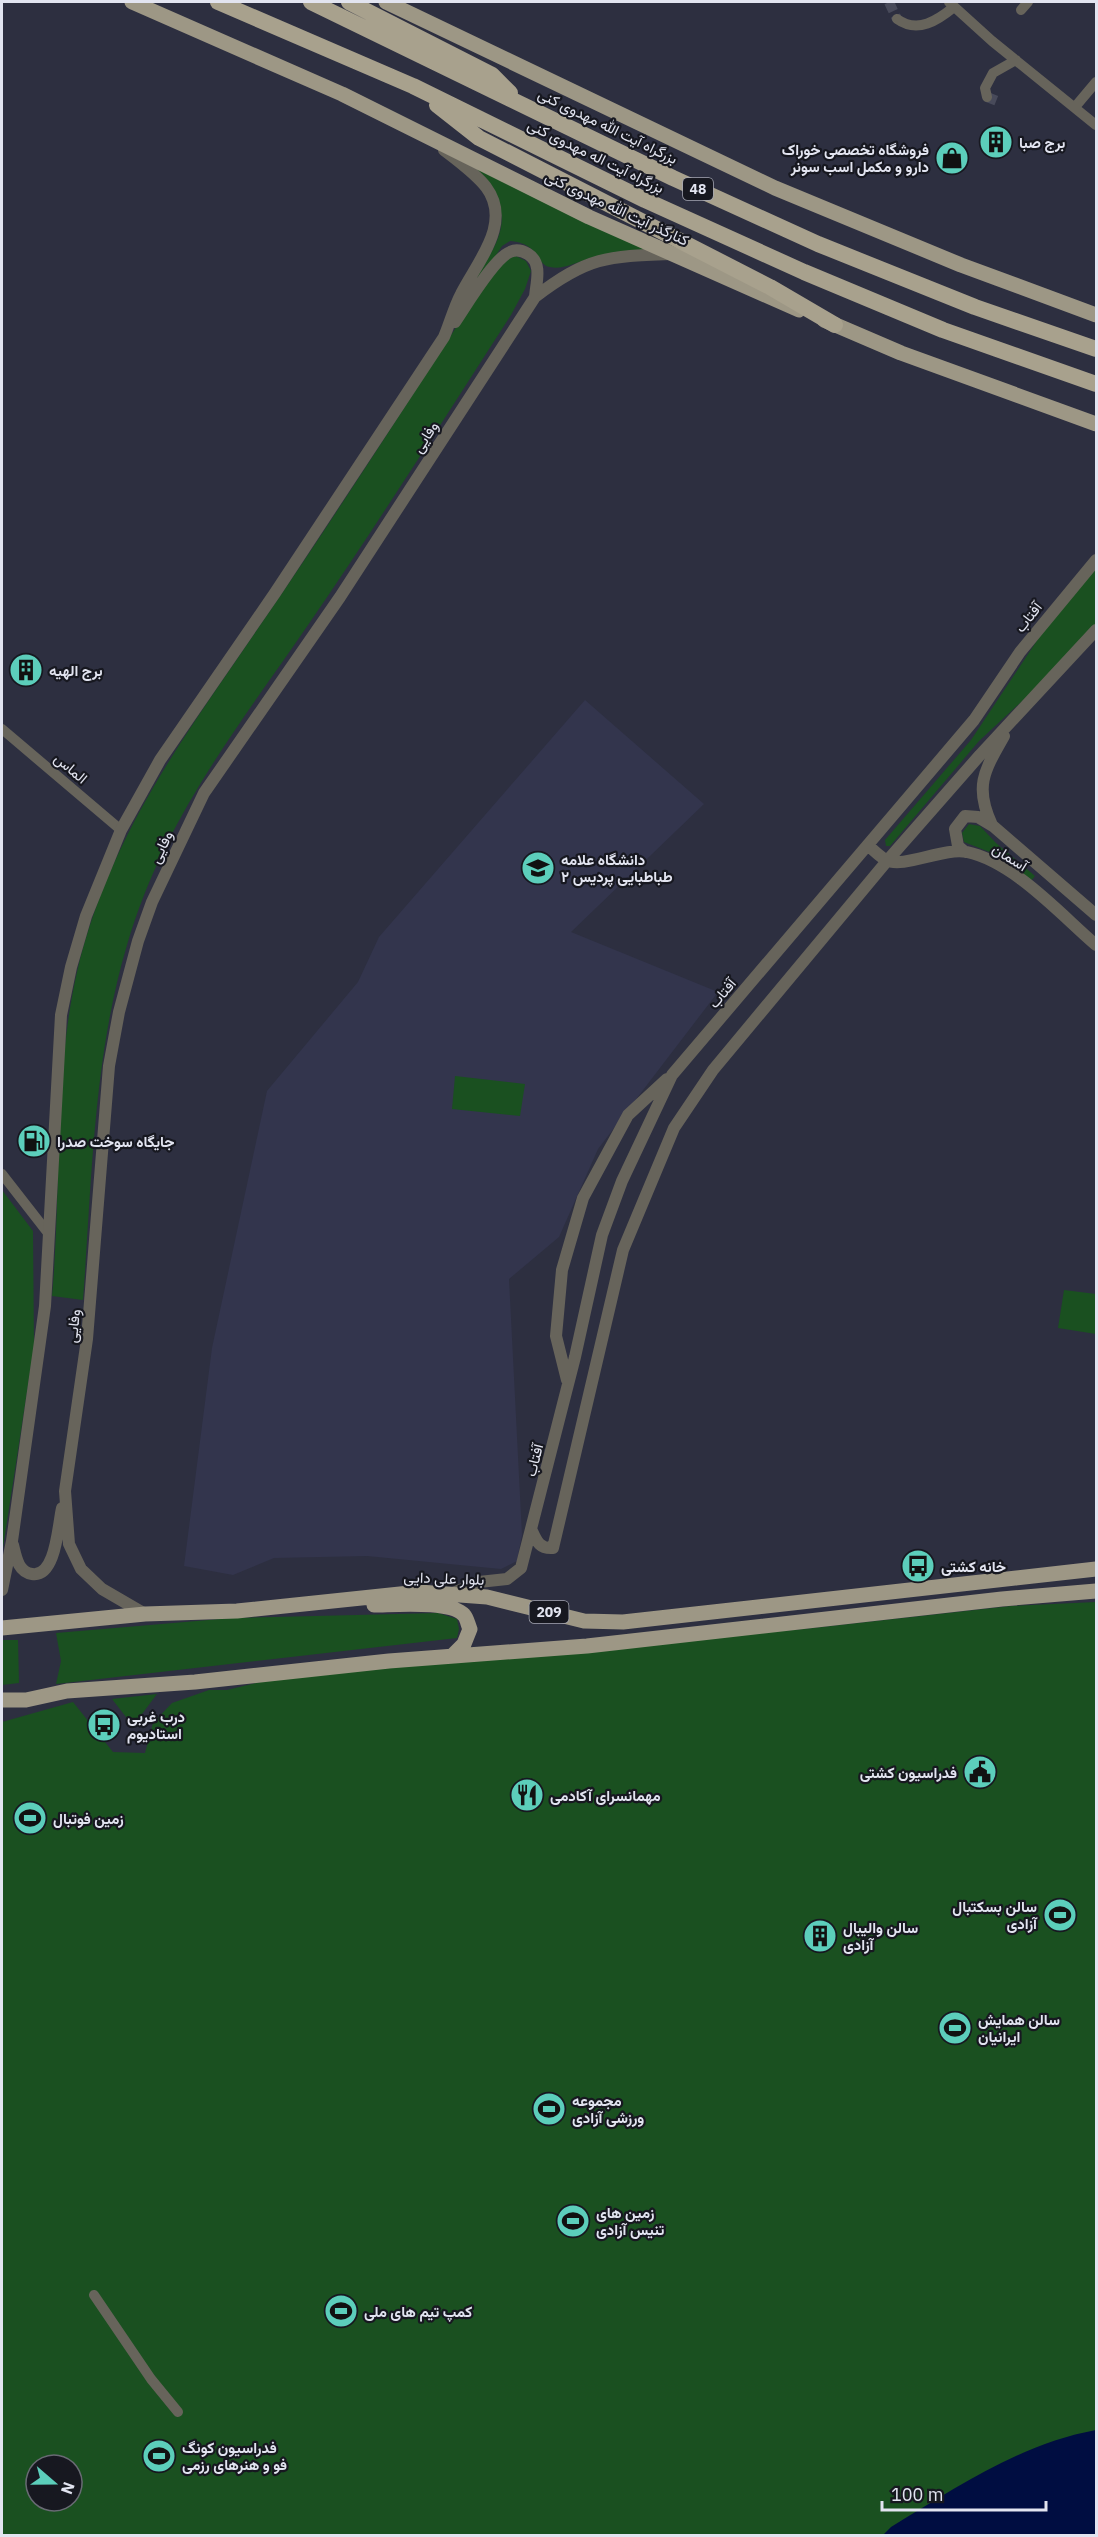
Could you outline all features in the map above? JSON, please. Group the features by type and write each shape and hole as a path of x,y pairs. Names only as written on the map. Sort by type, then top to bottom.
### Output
{"highway":[{"name":"بزرگراه آیت اله مهدوی کنی","path":"218,2 413,86 645,200 804,272 943,330 1096,384"},
{"name":"بزرگراه آیت الله مهدوی کنی","path":"311,2 673,178 818,244 975,307 1096,349"},
{"path":"349,2 492,75 519,103"},
{"path":"413,86 479,138 770,287 835,325"}],"main road":[{"name":"کنارگذر آیت الله مهدوی کنی","path":"132,2 342,94 589,217 671,254 901,353 1096,424"},
{"path":"386,2 775,188 961,265 1096,315"},
{"name":"بلوار علی دایی","path":"2,1628 145,1614 237,1611 419,1592 486,1597 584,1621 623,1622 1096,1569"},
{"path":"2,1700 26,1700 67,1691 587,1646 978,1601 1096,1592"},
{"path":"325,1602 440,1606 455,1609 464,1615 470,1629 464,1644 452,1656"}],"street":[{"path":"897,19 903,24 936,22 952,4 1096,125"},
{"path":"987,97 985,88 993,73 1016,60"},
{"path":"1075,107 1096,82"},
{"name":"وفایی","path":"2,1590 12,1541 40,1348 61,1015 71,967 86,916 121,830 160,759 282,584 444,337 460,295 491,240 495,213 486,187 427,135"},
{"path":"444,337 499,260 510,252 522,250 532,257 538,268 535,297"},
{"name":"وفایی","path":"145,1614 102,1589 81,1569 69,1544 65,1491 87,1339 109,1066 129,974 152,902 204,793 340,597 535,297 566,273 591,262 613,257 671,254"},
{"path":"1075,417 1096,430"},
{"name":"آفتاب","path":"453,1593 479,1582 507,1579 521,1568 568,1384 602,1235 622,1181 674,1072 974,720 1020,652 1096,560"},
{"path":"532,1531 537,1543 546,1549 553,1548 623,1250 647,1187 674,1128 713,1070 887,861 1096,630"},
{"path":"993,826 984,807 982,785 988,765 1014,719"},
{"name":"الماس","path":"2,729 121,830"},
{"path":"965,852 958,846 954,837 955,829 961,818 972,816 993,826"},
{"name":"آسمان","path":"993,826 1096,915"},
{"path":"868,845 887,861"},
{"name":"آسمان","path":"887,861 965,852 990,859 1096,945"},
{"path":"568,1384 556,1336 562,1270 583,1198 628,1115 674,1072"},
{"path":"2,1174 48,1233"},
{"path":"12,1541 20,1569 28,1574 38,1575 47,1570 52,1557 65,1491"},
{"path":"94,2295 151,2379 178,2412"}],"shaded area":[{"path":"585,700 704,804 571,932 718,992 598,1149 559,1237 509,1279 522,1535 517,1561 501,1569 367,1556 274,1558 233,1575 184,1566 212,1348 267,1091 358,982 379,937"},
{"path":"1096,2430 1096,2535 883,2535 891,2527 940,2497 1015,2456 1041,2445"}],"green space":[{"path":"467,163 655,252 586,260 554,268 545,265 527,246 510,241 502,246 485,272 471,283 494,248 502,218 495,197"},
{"path":"516,256 526,261 531,271 525,289 511,315 360,548 204,777 161,857 142,899 127,945 107,1032 96,1121 83,1300 52,1296 61,1093 69,1012 91,922 109,874 130,829 180,744 319,538 477,295 506,259"},
{"path":"1096,566 1096,624 1062,664 979,741 890,846 886,846 885,840 971,740 1048,624"},
{"path":"969,824 980,826 996,843 1035,876 1031,881 992,853 964,842 962,833"},
{"path":"455,1076 525,1084 520,1116 452,1109"},
{"path":"2,1190 33,1231 34,1346 2,1554"},
{"path":"1064,1290 1096,1294 1096,1334 1058,1328"},
{"name":"مجموعه ورزشی آزادی","path":"1096,1602 1096,2535 2,2535 2,1722 73,1702 113,1752 145,1753 153,1723 172,1703 209,1690 227,1690 294,1674 804,1629 1011,1606"},
{"path":"438,1613 457,1619 459,1629 457,1638 56,1684 61,1661 56,1633 232,1618"},
{"path":"2,1640 18,1640 19,1683 2,1685"},
{"path":"157,1694 133,1726 112,1699"}],"tunnel":[{"path":"889,2 897,19"},
{"path":"987,97 997,101"}],"place":[{"name":"برج صبا","path":"996,142"},
{"name":"فروشگاه تخصصی خوراک دارو و مکمل اسب سونر","path":"952,158"},
{"name":"برج الهیه","path":"26,670"},
{"name":"دانشگاه علامه طباطبایی پردیس ۲","path":"538,868"},
{"name":"جایگاه سوخت صدرا","path":"34,1141"},
{"name":"خانه کشتی","path":"918,1566"},
{"name":"درب غربی استادیوم","path":"104,1725"},
{"name":"فدراسیون کشتی","path":"980,1772"},
{"name":"مهمانسرای آکادمی","path":"527,1795"},
{"name":"زمین فوتبال","path":"30,1818"},
{"name":"سالن بسکتبال آزادی","path":"1060,1915"},
{"name":"سالن والیبال آزادی","path":"820,1936"},
{"name":"سالن همایش ایرانیان","path":"955,2028"},
{"name":"مجموعه ورزشی آزادی","path":"549,2109"},
{"name":"زمین های تنیس آزادی","path":"573,2221"},
{"name":"کمپ تیم های ملی","path":"341,2311"},
{"name":"فدراسیون کونگ فو و هنرهای رزمی","path":"159,2456"}]}
